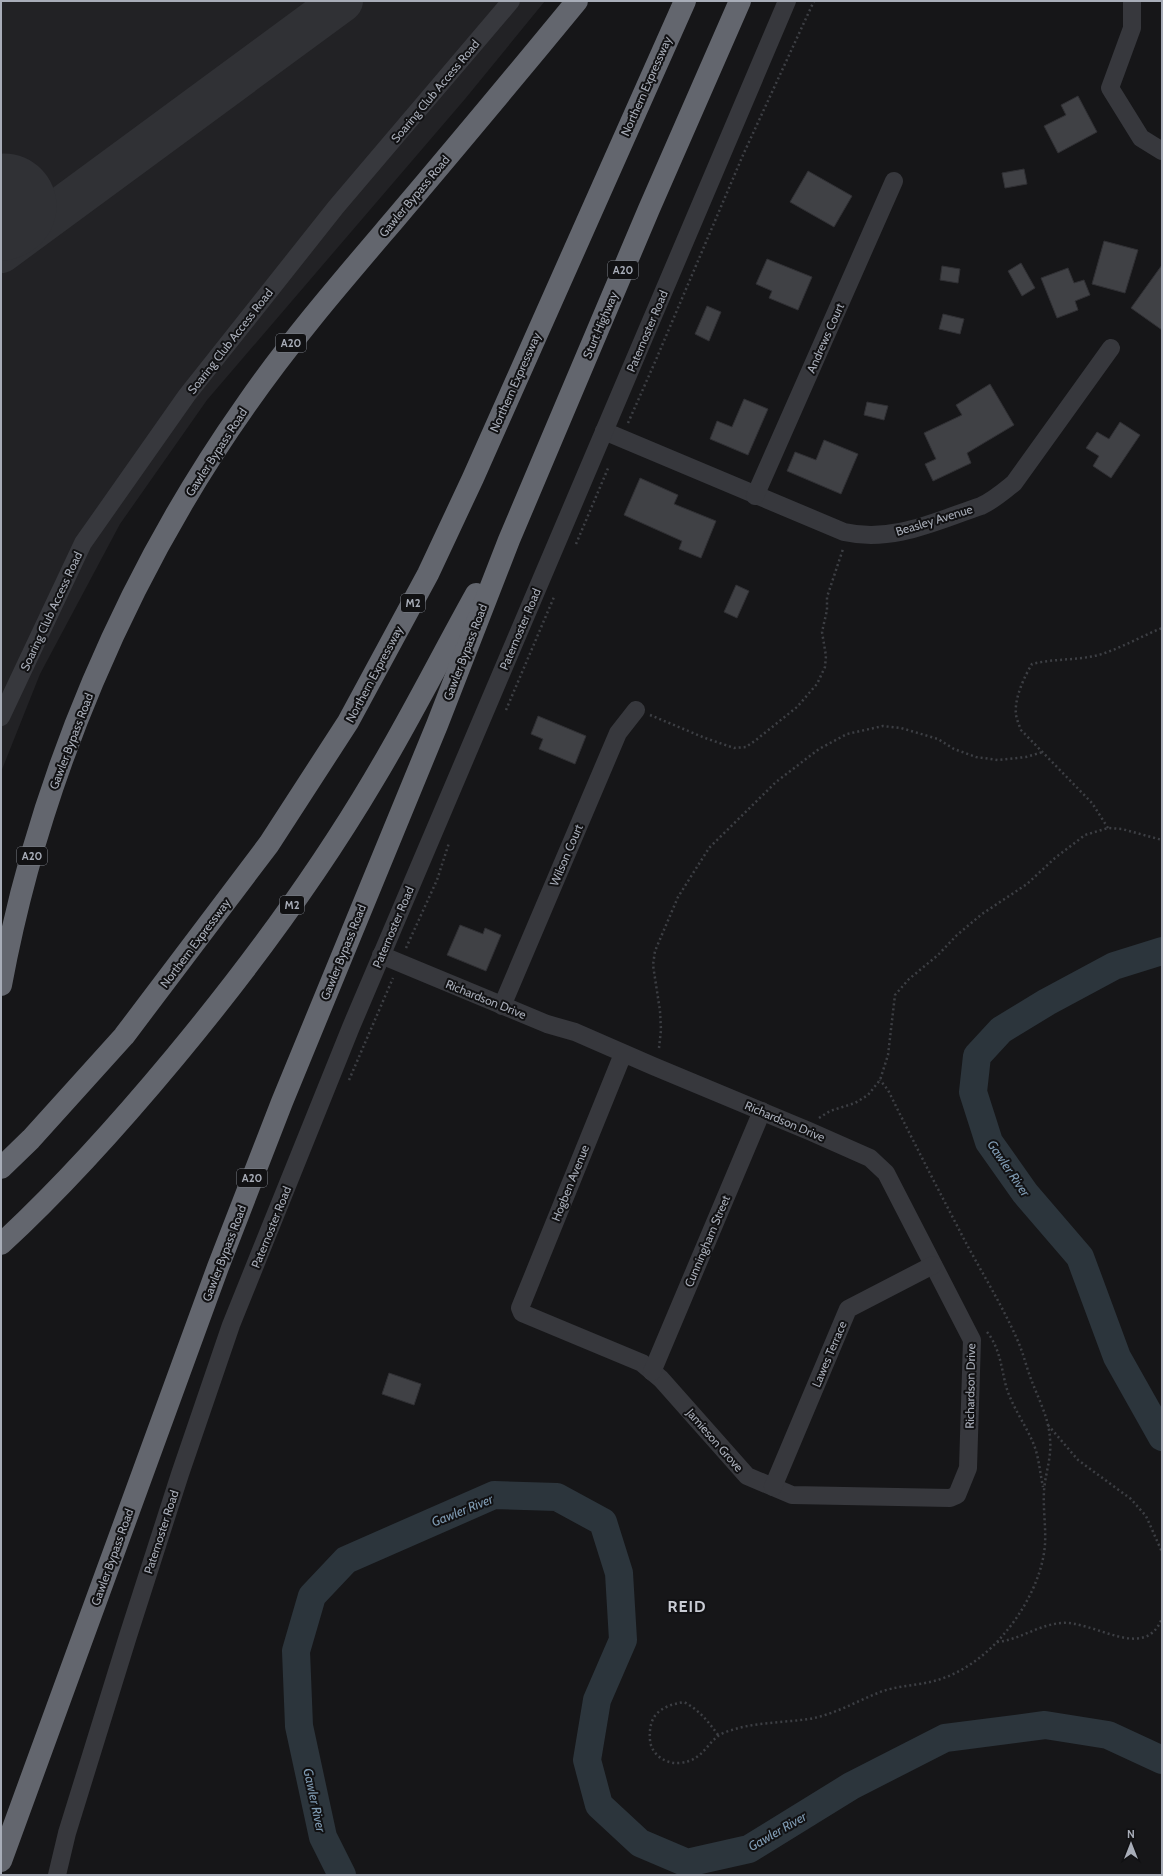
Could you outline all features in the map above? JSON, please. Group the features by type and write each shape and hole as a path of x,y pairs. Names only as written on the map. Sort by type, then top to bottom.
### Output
{"highway":[{"name":"Gawler Bypass Road","path":"1,985 19,904 42,820 74,731 98,670 128,605 170,526 197,480 245,406 284,353 577,1"},
{"name":"Northern Expressway","path":"1,1168 31,1139 124,1036 195,945 269,844 348,722 428,574 473,478 684,1"},
{"name":"Sturt Highway","path":"509,540 643,224 740,1"},
{"name":"Gawler Bypass Road","path":"1,1861 218,1267 285,1095 436,725 509,540"},
{"name":"M2","path":"1,1244 73,1173 139,1100 225,997 312,878 374,779 477,592 509,540"},
{"path":"2,1875 14,1824"}],"street":[{"name":"Soaring Club Access Road","path":"1,717 84,543 187,395 336,207 510,1"},
{"name":"Paternoster Road","path":"57,1875 67,1833 130,1629 180,1474 232,1325 351,1027 788,1"},
{"path":"1132,1 1132,28 1110,88 1141,138 1162,151"},
{"name":"Andrews Court","path":"755,496 894,181"},
{"name":"Beasley Avenue","path":"604,431 755,496 844,532 858,535 902,533 981,506 999,496 1014,483 1112,348"},
{"name":"Wilson Court","path":"502,1006 618,733 636,710"},
{"name":"Richardson Drive","path":"381,956 547,1024 575,1032 623,1054 762,1111 870,1158 886,1173 972,1340 968,1468 965,1474"},
{"name":"Hogben Avenue","path":"522,1313 520,1308 623,1054"},
{"name":"Cunningham Street","path":"652,1372 762,1111"},
{"name":"Lawes Terrace","path":"773,1487 848,1309 933,1265"},
{"name":"Jamieson Grove","path":"522,1313 642,1364 661,1379 747,1476 792,1495 950,1498 957,1496 965,1474"}],"path":[{"path":"573,549 580,537 743,155 814,1"},
{"path":"636,710 734,748 746,747 797,707 817,684 825,667 826,656 822,642 822,632 827,610 827,597 843,549 844,532"},
{"path":"502,717 554,596"},
{"path":"1108,828 1092,804 1020,730 1016,714 1018,700 1027,672 1032,664 1049,660 1072,660 1102,654 1162,628"},
{"path":"659,1048 661,1030 660,1011 653,965 655,951 678,897 709,848 776,782 819,749 847,734 883,726 901,728 938,739 954,749 976,757 998,760 1026,757 1043,752"},
{"path":"809,1131 819,1118 830,1111 855,1103 868,1095 880,1080 888,1055 895,995 909,979 938,955 957,935 982,914 1027,884 1085,835 1108,828 1131,830 1162,840"},
{"path":"347,1086 436,880 450,841"},
{"path":"718,1735 709,1722 696,1709 684,1702 662,1708 656,1713 652,1721 650,1744 659,1758 670,1763 681,1763 694,1759 706,1751 718,1735 746,1726 811,1719 855,1704 880,1692 949,1677 968,1666 996,1642 1020,1613 1036,1581 1045,1547 1044,1490 1050,1454 1050,1437 1047,1424 1017,1339 888,1090 880,1080"},
{"path":"968,1333 983,1330 987,1332 997,1349 1006,1386 1013,1405 1025,1425 1034,1446 1044,1490"},
{"path":"1047,1424 1078,1460 1131,1499 1146,1516 1162,1552"},
{"path":"996,1642 1008,1641 1032,1631 1061,1623 1096,1629 1131,1640 1140,1639 1151,1635 1159,1627 1162,1618"}],"shaded area":[{"path":"1,1 545,1 465,99 207,400 120,524 40,674 1,772"}],"building":[{"path":"1078,96 1097,132 1058,153 1044,126 1066,115 1061,105"},
{"path":"1024,169 1027,184 1005,188 1002,173"},
{"path":"808,171 852,196 834,227 790,202"},
{"path":"1104,241 1138,250 1125,293 1092,284"},
{"path":"767,259 812,277 798,310 769,298 772,291 756,284"},
{"path":"1021,263 1035,288 1022,296 1008,271"},
{"path":"1162,265 1162,330 1131,308"},
{"path":"942,266 960,269 958,283 940,280"},
{"path":"1068,268 1074,283 1084,280 1090,295 1075,301 1078,310 1057,318 1041,278"},
{"path":"707,306 721,312 709,341 695,334"},
{"path":"943,314 964,319 960,334 939,329"},
{"path":"990,384 1014,425 967,453 971,463 933,481 925,464 936,459 924,433 962,415 956,405"},
{"path":"744,399 768,409 748,455 710,439 717,421 732,427"},
{"path":"867,402 888,406 884,420 864,415"},
{"path":"1120,422 1140,435 1111,478 1093,466 1099,456 1086,448 1097,432 1109,439"},
{"path":"824,440 858,454 841,494 787,471 795,452 816,460"},
{"path":"640,478 678,495 674,504 716,521 701,558 679,549 682,541 624,515"},
{"path":"736,585 749,591 737,618 724,612"},
{"path":"538,716 586,736 575,764 539,749 543,739 531,734"},
{"path":"460,925 483,934 485,928 501,935 486,971 447,955"},
{"path":"389,1373 421,1384 414,1405 382,1394"}],"waterway":[{"name":"Gawler River","path":"1162,951 1114,966 1047,1002 1001,1030 977,1056 973,1092 989,1142 1025,1193 1080,1257 1117,1357 1162,1437"},
{"name":"Gawler River","path":"342,1875 323,1837 299,1726 296,1651 312,1596 346,1560 494,1495 557,1497 603,1522 619,1573 623,1640 597,1700 587,1760 599,1805 640,1843 687,1863 749,1849 851,1786 945,1738 1045,1725 1108,1735 1162,1760"}],"taxiway":[{"path":"1,252 342,1"}],"district":[{"name":"REID","path":"687,1606"}]}
